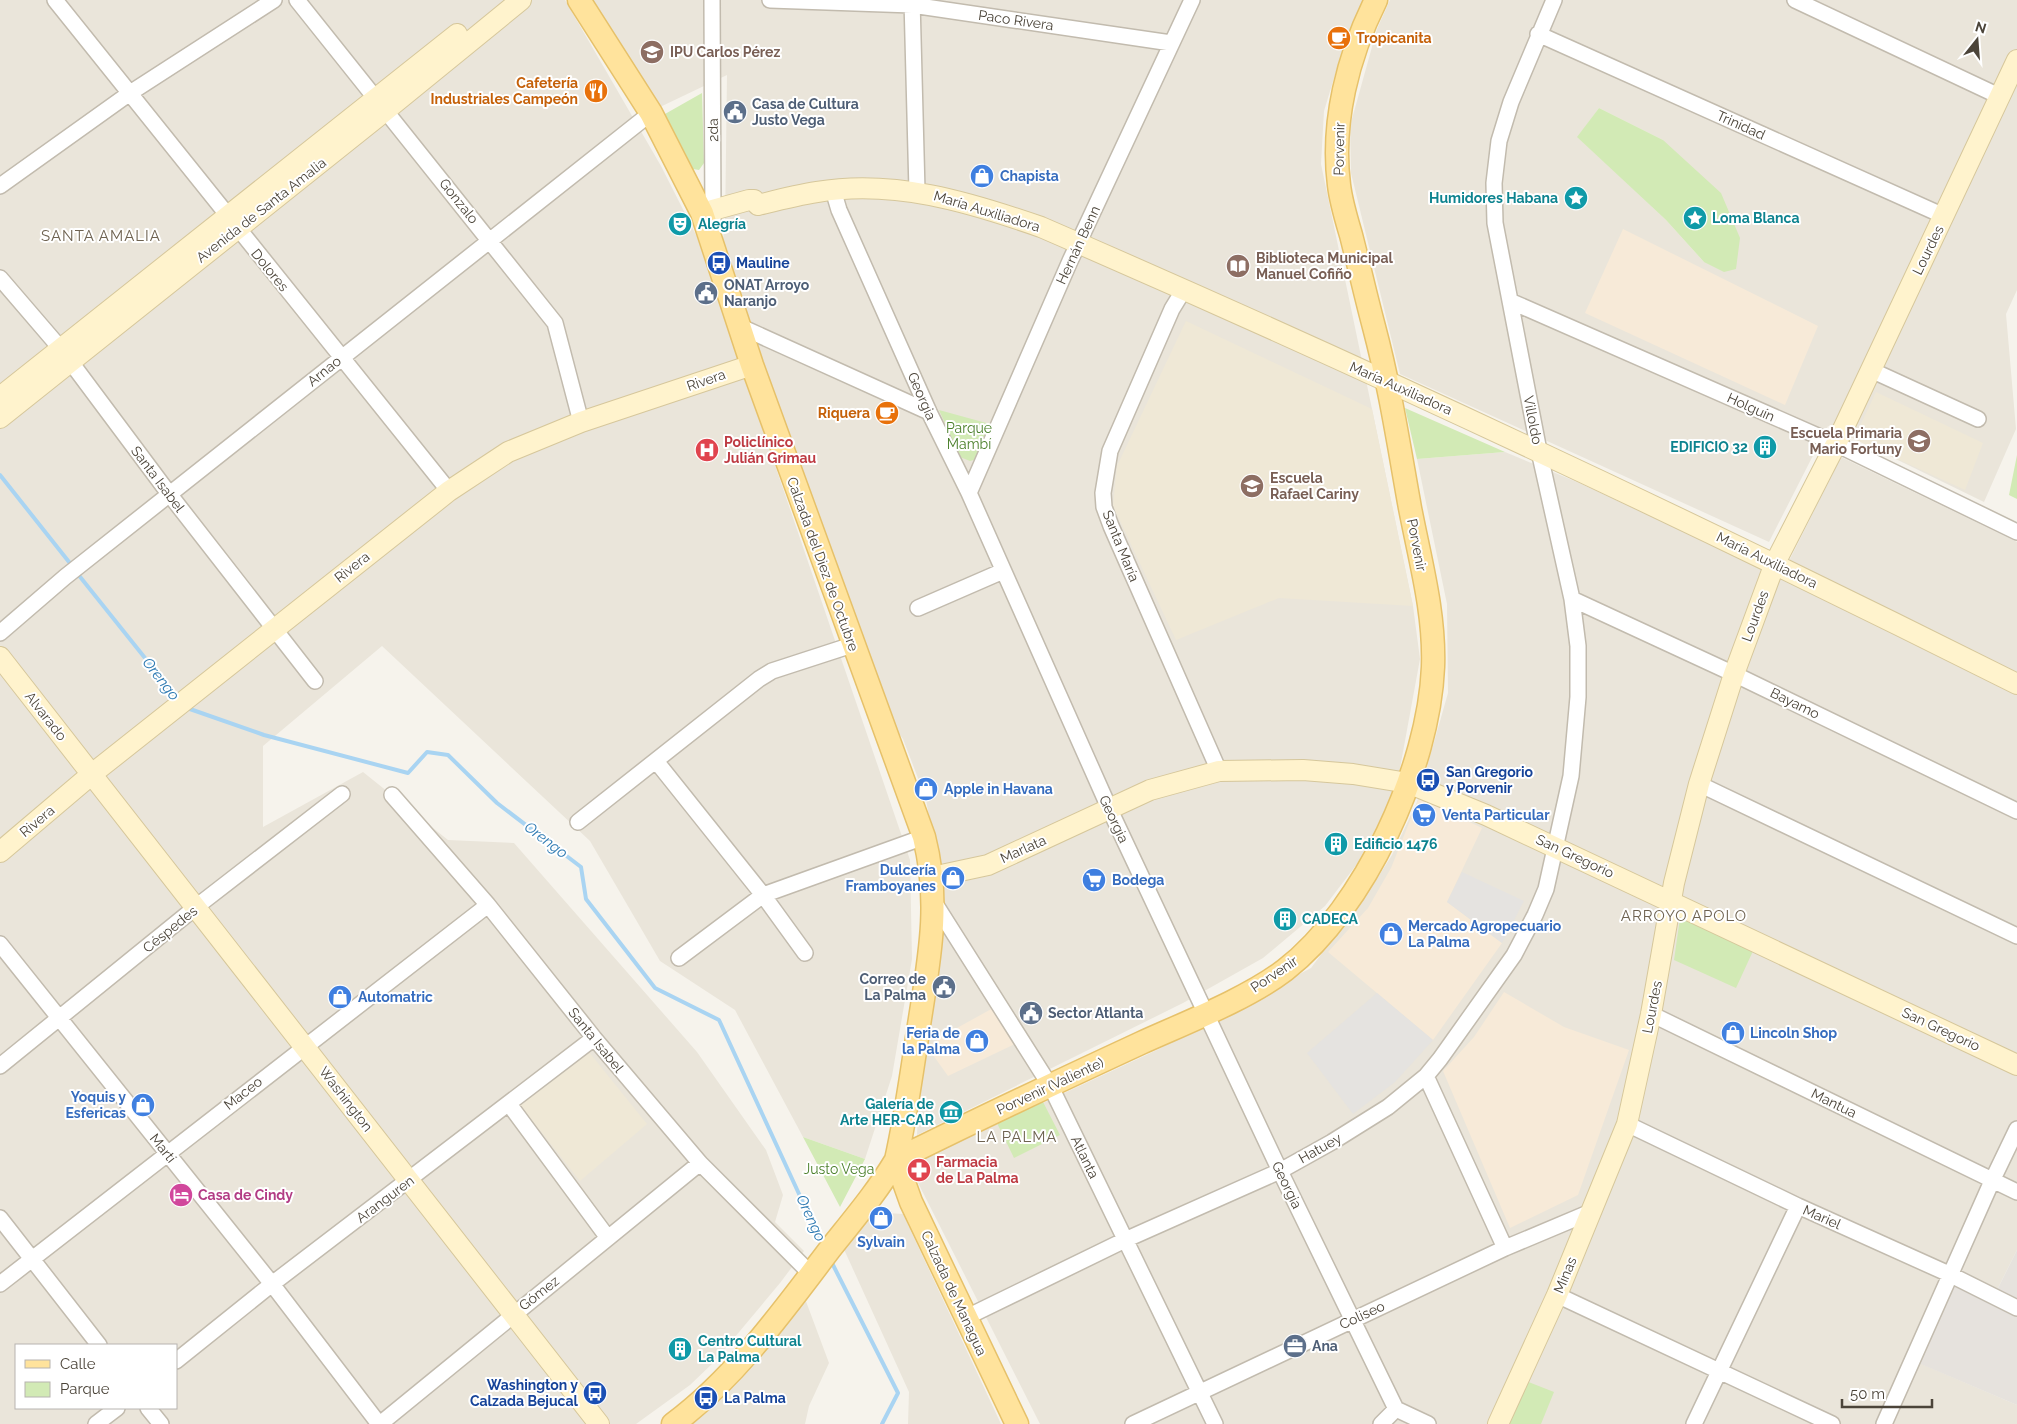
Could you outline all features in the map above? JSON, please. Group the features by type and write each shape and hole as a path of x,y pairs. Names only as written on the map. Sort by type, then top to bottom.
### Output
{"main road":[{"name":"Calzada del Diez de Octubre","path":"579,0 651,113 683,174 713,212 714,249 752,365 852,645 924,837 932,877 934,902 931,951 896,1160"},
{"name":"Porvenir","path":"1205,1014 1268,981 1286,969 1338,916 1374,861 1391,825 1408,783 1427,718 1432,682 1433,634 1387,381 1339,188 1337,166 1336,137 1341,104 1355,54 1376,0"},
{"name":"Porvenir (Valiente)","path":"896,1160 1205,1014"},
{"path":"673,1424 706,1398 735,1367 868,1202 896,1160"},
{"name":"Calzada de Managua","path":"896,1160 911,1202 1017,1424"},
{"path":"868,1202 880,1193 888,1192 899,1193 911,1202"}],"street":[{"name":"Dolores","path":"55,0 340,358 449,491"},
{"path":"0,186 130,93 274,0"},
{"name":"Gonzalo","path":"297,0 555,323 581,422"},
{"name":"Avenida de Santa Amalia","path":"381,106 500,0"},
{"name":"Avenida de Santa Amalia","path":"0,418 66,355 381,106 521,0"},
{"name":"2da","path":"712,0 713,212"},
{"name":"Paco Rivera","path":"770,0 912,3 1171,43"},
{"name":"Hernán Benn","path":"969,493 1078,243 1192,0"},
{"name":"Villoldo","path":"1554,0 1538,34 1511,102 1499,141 1495,223 1539,451 1572,599 1578,646 1576,741 1572,776 1556,848"},
{"path":"1795,0 2001,97"},
{"path":"912,3 917,191"},
{"name":"Trinidad","path":"1538,34 1944,216"},
{"name":"Lourdes","path":"1627,1124 1651,1014 1671,901 1699,784 1734,674 1775,563 1836,444 2017,60"},
{"name":"Arnao","path":"0,633 65,577 651,113"},
{"name":"María Auxiliadora","path":"713,212 754,212 758,205 833,190 872,188 917,191 997,212 1078,243 1539,451 1775,563 2017,684"},
{"name":"Georgia","path":"833,190 840,210 929,412 969,493 1110,810 1205,1014 1396,1409"},
{"name":"Santa Isabel","path":"0,278 66,355 170,494 315,681"},
{"name":"Santa María","path":"1183,291 1172,309 1110,452 1103,493 1104,507 1219,771"},
{"name":"Holguín","path":"1510,301 1836,444 2017,532"},
{"path":"739,326 929,412"},
{"name":"Avenida de Santa Amalia","path":"0,397 66,355"},
{"name":"Rivera","path":"0,852 92,774 449,491 508,452 581,422 752,365"},
{"path":"1871,370 1978,418"},
{"path":"918,608 1003,571"},
{"name":"Bayamo","path":"1572,599 1734,674 2017,811"},
{"path":"578,822 759,679 772,671 852,645"},
{"name":"Alvarado","path":"0,657 92,774"},
{"path":"656,761 763,895 805,953"},
{"name":"San Gregorio","path":"1110,810 1150,790 1219,771 1303,770 1353,774 1408,783 1486,814 2017,1066"},
{"name":"Washington","path":"92,774 599,1424"},
{"path":"1699,784 2017,936"},
{"name":"Céspedes","path":"0,1066 196,907 342,794"},
{"name":"Santa Isabel","path":"392,795 488,905 594,1038 700,1163 815,1270"},
{"name":"Marlata","path":"932,877 988,865 1110,810"},
{"path":"679,958 763,895 924,837"},
{"name":"Hatuey","path":"965,1318 1125,1240 1280,1171 1332,1142 1388,1107 1426,1076 1464,1028 1514,956 1546,889 1556,848"},
{"name":"Atlanta","path":"934,902 1051,1087 1215,1424"},
{"name":"Maceo","path":"0,1284 166,1153 488,905"},
{"name":"Martí","path":"0,944 272,1284 379,1424"},
{"name":"Mantua","path":"1651,1014 2017,1192"},
{"name":"Aranguren","path":"178,1359 272,1284 594,1038"},
{"path":"1426,1076 1505,1248"},
{"path":"508,1104 608,1238"},
{"name":"Mariel","path":"1627,1124 1798,1206 1950,1274 2017,1308"},
{"name":"Minas","path":"1498,1424 1557,1295 1627,1124"},
{"path":"1884,1424 2017,1129"},
{"name":"Gómez","path":"379,1424 513,1313 700,1163"},
{"path":"1694,1424 1798,1206"},
{"name":"Coliseo","path":"1133,1424 1505,1248 1593,1211"},
{"path":"0,1218 98,1344"},
{"path":"1557,1295 1832,1424"},
{"path":"96,1424 116,1409"},
{"path":"149,1409 161,1424"},
{"path":"1381,1424 1396,1409 1428,1424"}],"shaded area":[{"path":"0,0 565,0 661,166 697,237 910,860 912,959 892,1076 865,1159 803,1137 735,1010 660,961 590,841 382,646 263,746 263,827 363,772 448,840 514,843 697,1052 766,1150 783,1195 775,1222 804,1251 780,1283 714,1362 690,1385 636,1424 0,1424"},
{"path":"590,0 1365,0 1345,42 1324,111 1321,164 1413,606 1420,659 1396,790 1357,864 1325,906 1263,958 1183,1003 917,1135 932,835 926,799 903,739 893,725 721,249 725,227 727,75 660,107"},
{"path":"1390,0 2017,0 2017,290 2006,314 2016,429 1984,502 1828,426 1769,542 1400,374 1351,173 1350,126 1377,29","holes":["1599,108 1663,140 1704,262 1666,220 1578,137"]},
{"path":"1623,229 1818,326 1785,405 1585,313"},
{"name":"Escuela Rafael Cariny","path":"1186,321 1372,409 1413,606 1279,598 1176,640 1113,506 1117,466"},
{"name":"Escuela Primaria Mario Fortuny","path":"1876,392 1983,443 1965,490 1854,439"},
{"path":"1505,452 1577,482 1781,577 1841,457 2017,542 2017,1250 1993,1298 1917,1362 2017,1405 2017,1424 1040,1424 909,1165 1157,1050 1311,968 1373,885 1392,855 1417,802 1448,693 1447,604 1417,459"},
{"path":"1419,798 1482,828 1447,902 1502,943 1433,1040 1328,952 1368,908 1391,868"},
{"path":"1462,872 1524,901 1502,943 1447,902"},
{"path":"1504,992 1564,1027 1629,1050 1578,1195 1510,1228 1443,1071 1474,1037"},
{"path":"1377,993 1433,1040 1395,1082 1353,1114 1307,1053"},
{"name":"Feria de la Palma","path":"995,1007 1019,1042 948,1076 933,1055 937,1039"},
{"path":"588,1051 647,1124 580,1181 520,1105"},
{"path":"872,1212 903,1214 1001,1424 908,1424 909,1392 842,1245"},
{"path":"2017,1250 2017,1405 1916,1362 1953,1281 1993,1298"},
{"path":"804,1296 829,1363 809,1406 805,1424 693,1424 744,1373"}],"green space":[{"path":"702,93 704,163 699,170 693,169 665,114"},
{"name":"Loma Blanca","path":"1599,108 1663,140 1721,193 1740,238 1736,269 1724,272 1704,262 1666,220 1577,137"},
{"path":"1405,408 1505,452 1417,459"},
{"name":"Parque Mambí","path":"939,410 990,424 977,459 970,461 960,457"},
{"path":"2017,455 2017,499 2009,495"},
{"path":"1680,918 1753,951 1736,988 1674,960"},
{"path":"1042,1100 1060,1135 1014,1158 996,1121"},
{"name":"Justo Vega","path":"803,1137 865,1159 840,1207"},
{"path":"1526,1381 1554,1392 1541,1424 1507,1424"}],"waterway":[{"name":"Orengo","path":"0,475 73,567"},
{"name":"Orengo","path":"77,573 177,698"},
{"name":"Orengo","path":"187,708 264,735 408,773 427,752 448,755 497,803 581,867 586,899 655,988 719,1020 823,1246"},
{"name":"Orengo","path":"831,1261 898,1393 882,1424"}],"place":[{"name":"Tropicanita","path":"1339,38"},
{"name":"IPU Carlos Pérez","path":"652,52"},
{"name":"Cafetería Industriales Campeón","path":"596,91"},
{"name":"Casa de Cultura Justo Vega","path":"735,112"},
{"name":"Chapista","path":"982,176"},
{"name":"Humidores Habana","path":"1576,198"},
{"name":"Loma Blanca","path":"1695,218"},
{"name":"Alegría","path":"680,224"},
{"name":"Mauline","path":"719,263"},
{"name":"Biblioteca Municipal Manuel Cofiño","path":"1238,266"},
{"name":"ONAT Arroyo Naranjo","path":"706,293"},
{"name":"Riquera","path":"887,413"},
{"name":"Escuela Primaria Mario Fortuny","path":"1919,441"},
{"name":"EDIFICIO 32","path":"1765,447"},
{"name":"Policlínico Julián Grimau","path":"707,450"},
{"name":"Escuela Rafael Cariny","path":"1252,486"},
{"name":"San Gregorio y Porvenir","path":"1428,780"},
{"name":"Apple in Havana","path":"926,789"},
{"name":"Venta Particular","path":"1424,815"},
{"name":"Edificio 1476","path":"1336,844"},
{"name":"Dulcería Framboyanes","path":"953,878"},
{"name":"Bodega","path":"1094,880"},
{"name":"CADECA","path":"1285,919"},
{"name":"Mercado Agropecuario La Palma","path":"1391,934"},
{"name":"Correo de La Palma","path":"944,987"},
{"name":"Automatric","path":"340,997"},
{"name":"Sector Atlanta","path":"1031,1013"},
{"name":"Lincoln Shop","path":"1733,1033"},
{"name":"Feria de la Palma","path":"977,1041"},
{"name":"Yoquis y Esfericas","path":"143,1105"},
{"name":"Galería de Arte HER-CAR","path":"951,1112"},
{"name":"Farmacia de La Palma","path":"919,1170"},
{"name":"Casa de Cindy","path":"181,1195"},
{"name":"Sylvain","path":"881,1218"},
{"name":"Ana","path":"1295,1346"},
{"name":"Centro Cultural La Palma","path":"680,1349"},
{"name":"Washington y Calzada Bejucal","path":"595,1393"},
{"name":"La Palma","path":"706,1398"}],"district":[{"name":"SANTA AMALIA","path":"101,236"},
{"name":"ARROYO APOLO","path":"1684,916"},
{"name":"LA PALMA","path":"1017,1137"}]}
